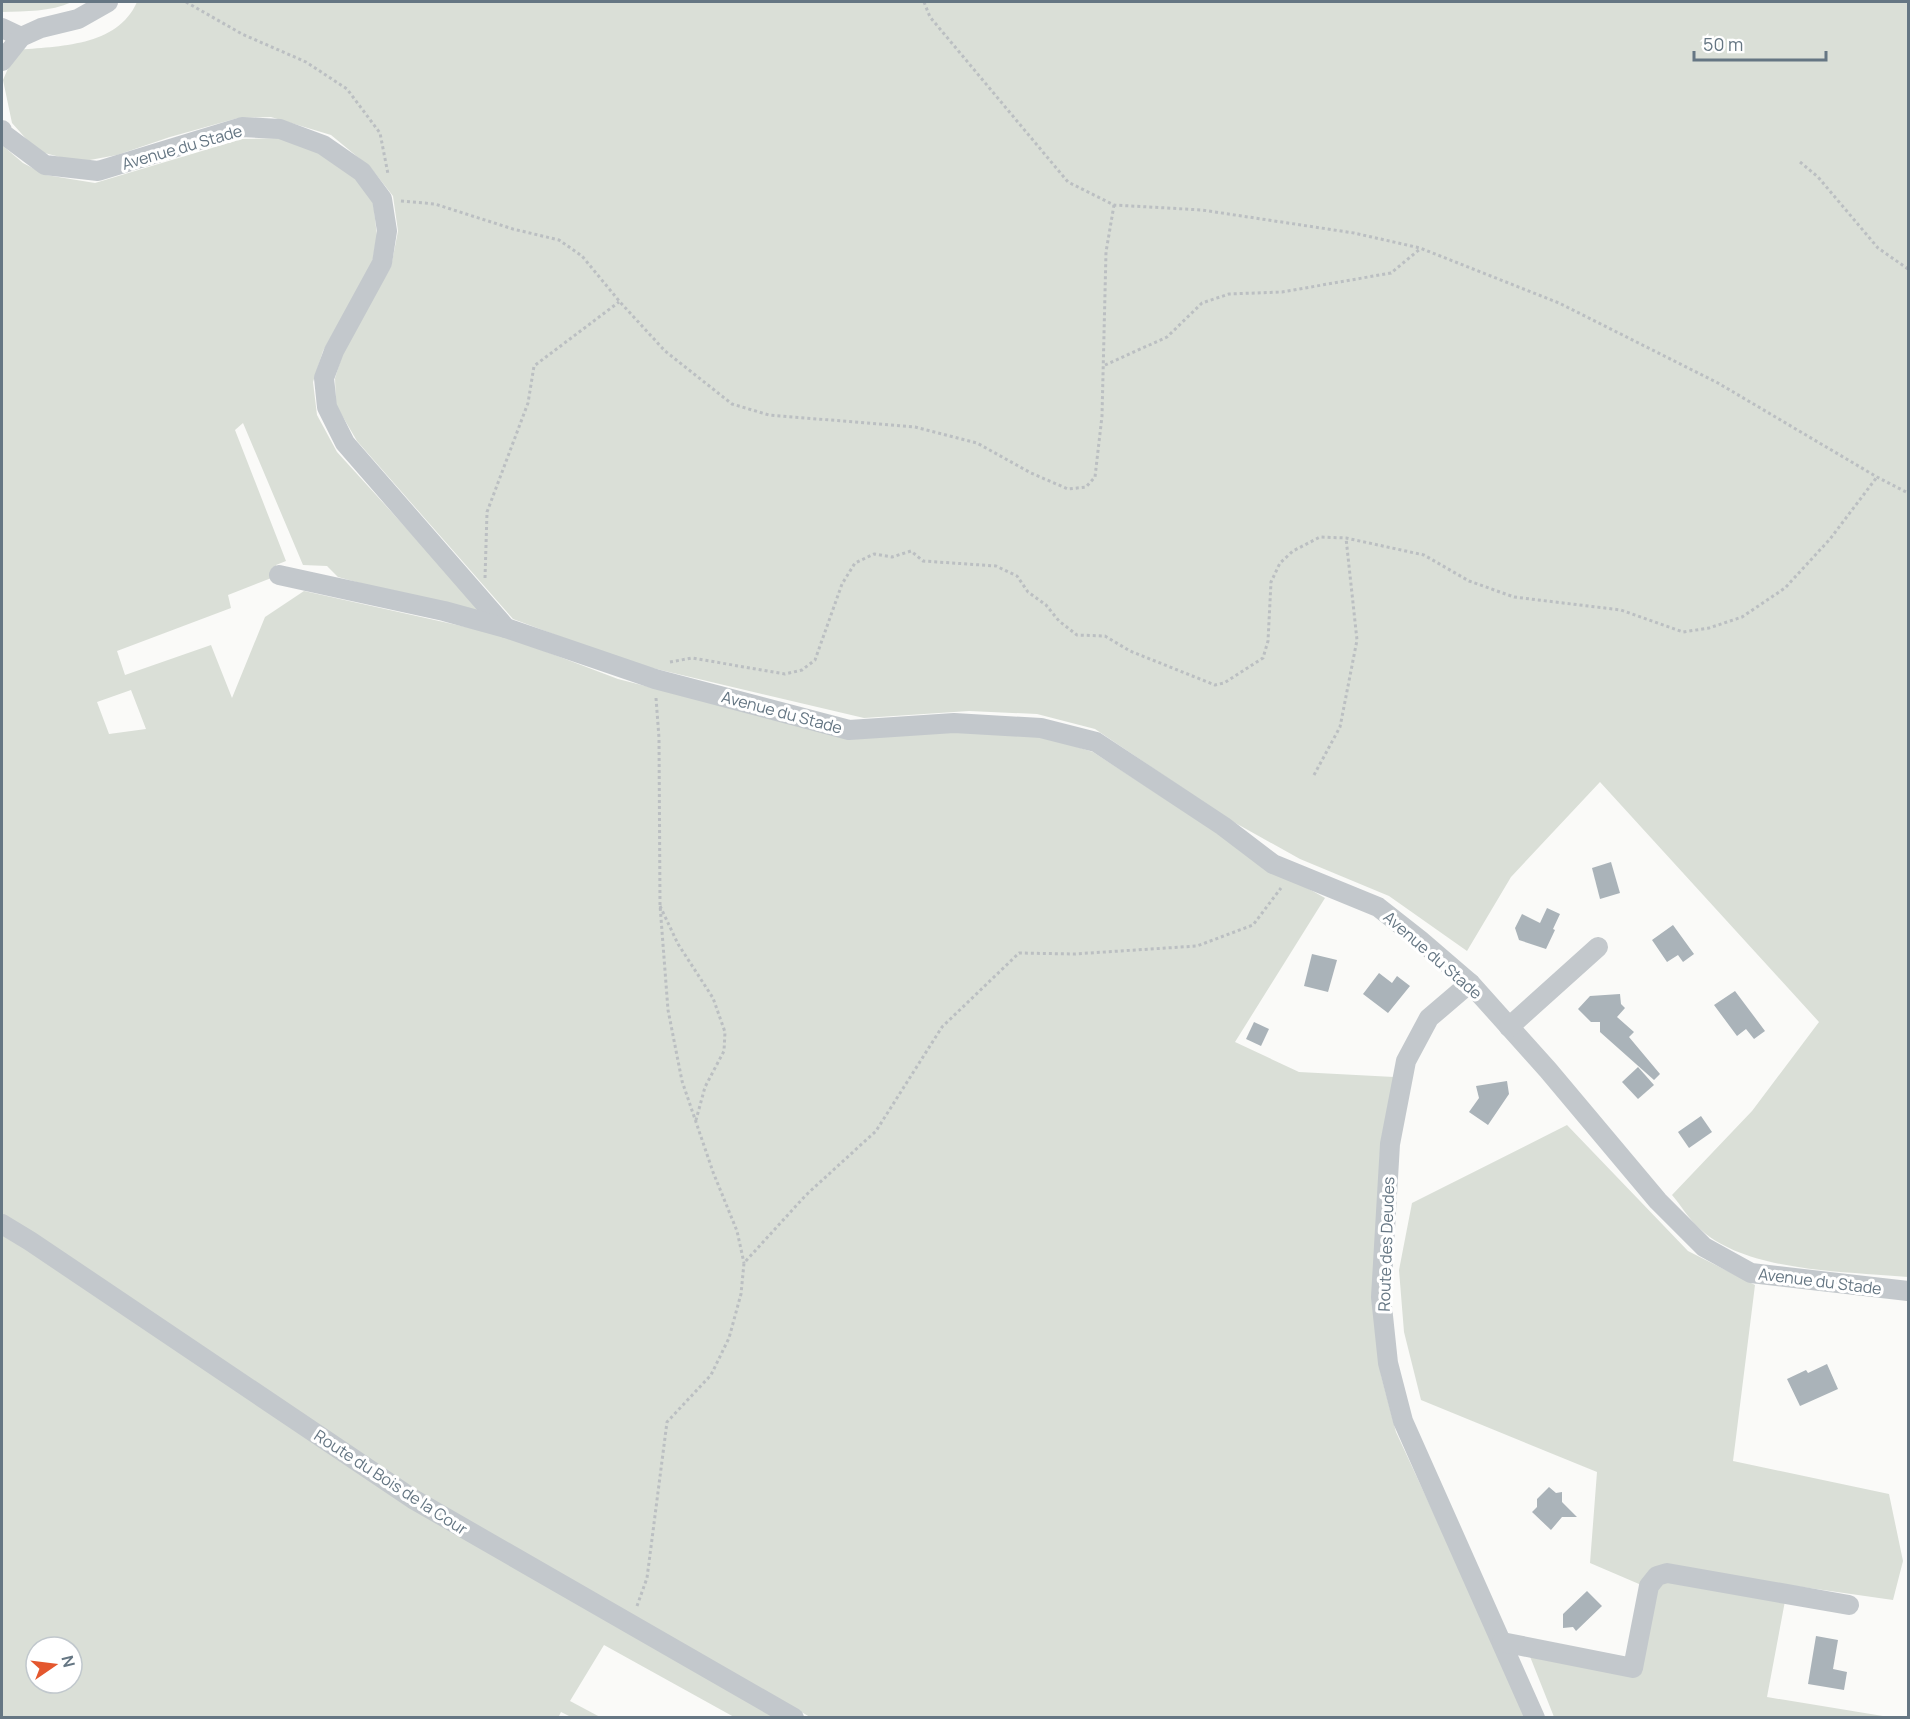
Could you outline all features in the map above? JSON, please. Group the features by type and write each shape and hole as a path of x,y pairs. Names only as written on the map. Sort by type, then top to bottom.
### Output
{"street":[{"path":"2,61 21,37 41,28 78,19 108,2"},
{"path":"2,28 21,37"},
{"name":"Avenue du Stade","path":"2,130 2,133 45,165 98,171 242,127 280,129 323,145 362,172 382,199 387,231 381,263 334,351 324,378 327,407 345,443 506,628 655,679 849,730 954,723 1041,728 1096,742 1223,826 1274,864 1378,907 1470,983 1548,1070 1658,1202 1704,1248 1751,1273 1908,1291"},
{"path":"279,575 444,611 506,628"},
{"path":"1509,1027 1598,947"},
{"name":"Route des Deudes","path":"1470,983 1429,1018 1406,1061 1390,1144 1381,1297 1388,1363 1403,1420 1535,1718"},
{"name":"Route du Bois de la Cour","path":"2,1224 413,1499 794,1718"},
{"path":"1502,1642 1633,1668 1649,1586 1657,1576 1667,1573 1849,1605"}],"path":[{"path":"186,2 242,34 306,62 347,89 380,133 388,177 382,199 435,204 513,229 559,240 582,256 665,351 732,404 769,415 915,427 977,443 1031,473 1068,489 1086,487 1095,477 1105,365 1106,252 1114,205"},
{"path":"924,2 930,17 1068,183 1114,205 1202,210 1354,233 1420,248 1570,309 1718,383 1876,477 1908,493"},
{"path":"1800,162 1825,186 1878,248 1908,269"},
{"path":"1105,365 1167,337 1202,303 1229,294 1282,292 1391,273 1420,248"},
{"path":"478,596 486,576 487,512 528,403 534,366 620,302"},
{"path":"624,1621 638,1604 647,1578 667,1422 711,1375 729,1338 741,1294 744,1263 737,1231 682,1081 668,1010 660,904 655,679 665,663 692,658 785,674 801,670 815,660 842,584 855,563 874,554 892,557 911,551 923,561 996,566 1017,576 1028,592 1046,605 1059,621 1077,635 1105,636 1130,651 1215,685 1224,683 1263,658 1268,641 1271,582 1280,563 1293,551 1320,537 1346,538 1424,555 1469,581 1514,597 1621,610 1683,632 1709,628 1742,617 1785,588 1830,539 1876,477"},
{"path":"1314,775 1340,727 1357,640 1346,538"},
{"path":"744,1263 806,1195 876,1131 942,1027 1019,953 1074,954 1197,946 1253,924 1293,872"},
{"path":"660,904 678,944 713,998 725,1032 724,1052 705,1087 696,1124"}],"shaded area":[{"path":"2,2 72,2 47,9 2,12"},
{"path":"137,2 1908,2 1908,1277 1797,1267 1742,1253 1718,1242 1698,1227 1672,1195 1752,1111 1819,1022 1600,782 1511,877 1467,951 1389,896 1300,859 1230,820 1095,729 1037,714 969,711 864,718 631,663 513,619 357,441 336,405 335,378 347,340 391,267 398,231 393,196 371,168 331,135 271,117 238,118 117,155 79,162 37,151 12,123 3,80 16,50 68,45 101,36 116,28 128,17"},
{"path":"280,138 316,150 355,178 373,201 377,236 372,264 323,351 313,382 317,415 337,452 488,618 338,577 327,566 303,565 243,423 235,430 286,561 276,565 279,575 228,595 231,608 117,651 125,675 211,645 232,698 265,617 304,591 502,635 618,679 766,717 1040,735 1093,752 1270,867 1325,898 1235,1042 1299,1072 1394,1077 1380,1153 1373,1305 1381,1375 1396,1432 1528,1717 810,1717 409,1486 2,1214 2,145 23,163 46,175 95,183 242,139","holes":["131,690 146,729 109,734 97,702"]},
{"path":"1567,1125 1688,1251 1755,1285 1733,1461 1889,1494 1903,1561 1893,1600 1788,1585 1767,1697 1889,1717 1554,1717 1529,1654 1629,1669 1646,1587 1590,1563 1597,1472 1421,1400 1404,1332 1399,1270 1412,1203"},
{"path":"2,1229 50,1263 779,1717 734,1717 604,1645 570,1701 600,1717 571,1717 561,1712 558,1718 2,1717"}],"building":[{"path":"1611,862 1620,893 1600,899 1592,868"},
{"path":"1547,908 1560,914 1546,949 1519,940 1515,928 1522,914 1540,923"},
{"path":"1673,925 1694,954 1683,962 1678,955 1667,962 1652,940"},
{"path":"1312,954 1337,960 1328,992 1304,986"},
{"path":"1379,973 1392,983 1397,976 1410,986 1388,1013 1363,994"},
{"path":"1735,991 1765,1031 1754,1039 1746,1029 1737,1036 1714,1005"},
{"path":"1620,994 1621,1004 1625,1008 1617,1017 1634,1032 1629,1037 1660,1074 1654,1080 1600,1032 1600,1022 1591,1022 1578,1009 1590,996"},
{"path":"1254,1022 1269,1029 1261,1046 1246,1039"},
{"path":"1638,1067 1654,1085 1638,1099 1622,1082"},
{"path":"1507,1081 1509,1094 1488,1125 1469,1112 1479,1098 1476,1086"},
{"path":"1701,1116 1712,1132 1689,1148 1678,1132"},
{"path":"1827,1364 1838,1389 1800,1406 1787,1379"},
{"path":"1549,1487 1556,1493 1562,1492 1562,1502 1577,1517 1562,1517 1551,1530 1532,1512 1537,1507 1537,1499"},
{"path":"1587,1591 1602,1606 1576,1631 1573,1627 1563,1628 1563,1614"},
{"path":"1816,1636 1838,1640 1833,1669 1847,1672 1844,1690 1808,1684"}]}
